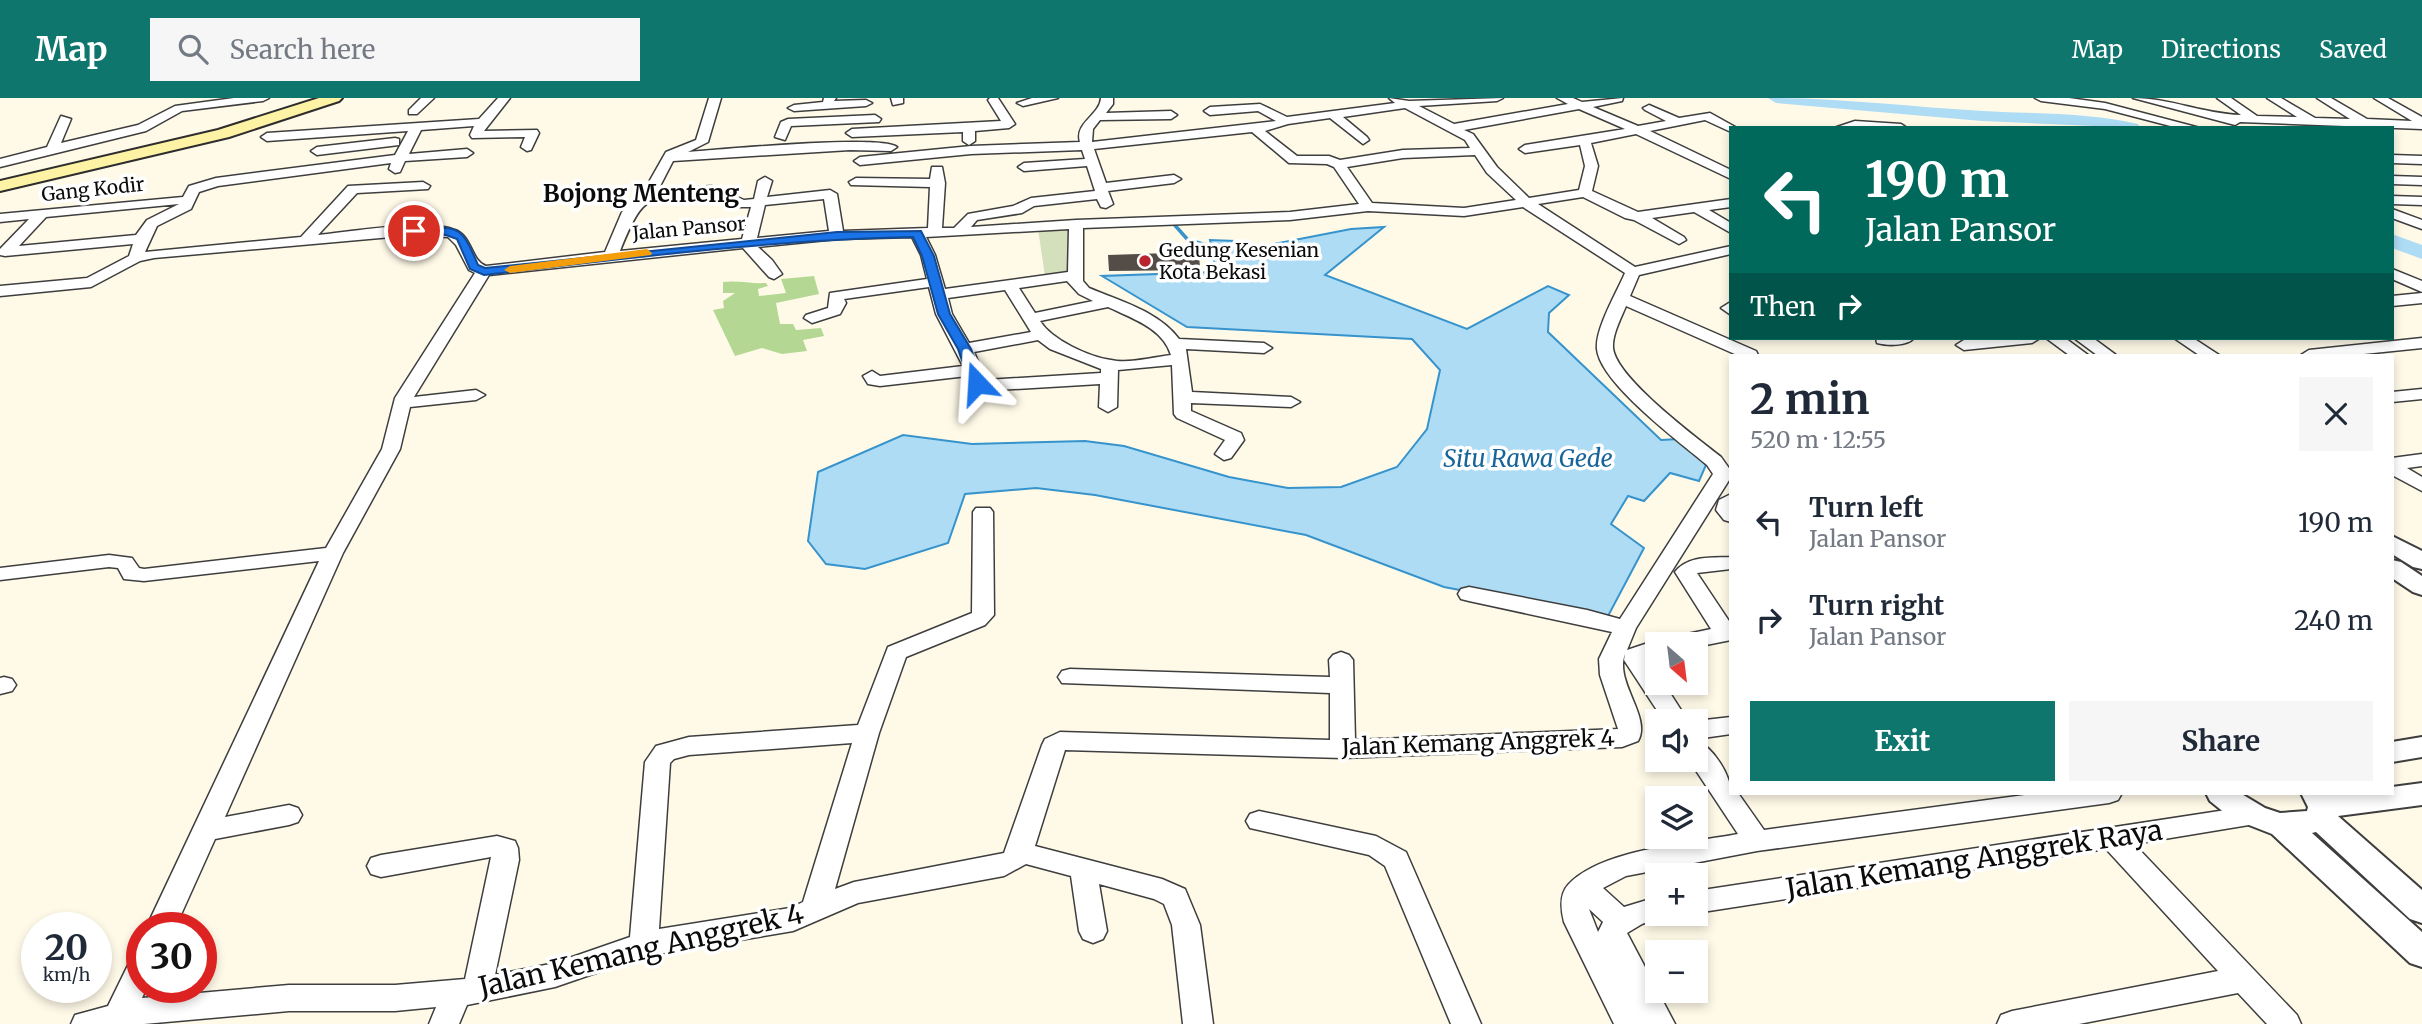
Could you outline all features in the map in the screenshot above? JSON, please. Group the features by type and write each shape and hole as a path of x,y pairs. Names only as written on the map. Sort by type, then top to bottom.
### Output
{"main road":[{"path":"0,184 220,131 322,98"},
{"path":"0,184 223,134 334,98"}],"street":[{"path":"0,163 147,126 179,108 262,98"},
{"path":"413,112 428,98"},
{"path":"504,98 482,122 477,135 533,133 527,146"},
{"path":"611,256 629,212 647,195 669,157 702,142 715,98"},
{"path":"1023,103 1052,98"},
{"path":"1107,98 1107,104 1094,117 1085,132 1090,162 1113,223"},
{"path":"1395,98 1469,137 1501,179 1527,203 1633,272 1729,250"},
{"path":"860,161 929,152 1086,146 1275,127 1284,121 1331,113 1446,99 1497,98"},
{"path":"1563,98 1729,175"},
{"path":"2041,98 2092,100 2187,126"},
{"path":"2139,98 2255,123 2313,121 2422,124"},
{"path":"2171,98 2187,110"},
{"path":"2223,98 2255,123"},
{"path":"2273,98 2313,121"},
{"path":"2323,98 2367,123"},
{"path":"2380,98 2422,124"},
{"path":"1454,128 1618,99"},
{"path":"669,157 829,141 930,122 969,128 1009,124 994,100"},
{"path":"794,108 829,101 866,103"},
{"path":"1210,111 1260,107 1284,121"},
{"path":"1649,108 1676,121"},
{"path":"1694,108 1729,127"},
{"path":"439,125 450,113"},
{"path":"1331,113 1363,140"},
{"path":"1094,117 1171,115"},
{"path":"1525,149 1584,141 1706,116"},
{"path":"781,137 788,123 887,118"},
{"path":"51,151 65,119"},
{"path":"267,137 482,122"},
{"path":"929,152 930,122"},
{"path":"1849,126 1870,126"},
{"path":"384,187 417,127"},
{"path":"969,128 971,150"},
{"path":"1256,129 1294,160 1329,160 1339,164 1403,155 1479,151"},
{"path":"737,139 781,137 929,152"},
{"path":"317,151 408,141"},
{"path":"824,166 829,141"},
{"path":"1584,141 1594,163 1585,193 1638,216 1679,240"},
{"path":"135,258 140,239 159,215 186,206 194,189 225,180 400,158 467,153"},
{"path":"2394,159 2422,160"},
{"path":"1024,167 1090,162"},
{"path":"1339,164 1368,207"},
{"path":"193,174 227,172 225,180"},
{"path":"856,181 937,176 935,233"},
{"path":"958,232 972,217 1017,210 1031,202 1174,179"},
{"path":"2394,180 2422,181"},
{"path":"765,181 748,245 767,262 774,274"},
{"path":"306,240 349,191 423,186"},
{"path":"647,195 712,190 737,203 760,203 830,188 837,235"},
{"name":"Jalan Pansor","path":"484,271 837,235 1017,230 1076,224 1290,216 1368,207 1464,212 1585,193"},
{"name":"Gang Kodir","path":"0,218 189,199"},
{"path":"2394,200 2422,201"},
{"path":"1638,216 1729,203"},
{"path":"1696,208 1729,228"},
{"path":"43,213 5,252 140,239"},
{"path":"2398,215 2422,218"},
{"path":"2398,215 2422,225"},
{"path":"1076,224 1075,282 1084,292 1155,324 1178,351 1184,397 1181,408 1184,414 1234,437 1224,454"},
{"path":"0,291 91,282 135,258 414,231 446,231 461,237 474,267 484,271 418,372 403,403 391,449 333,552 167,912"},
{"path":"917,233 928,256 944,314 964,349 977,383 986,388 1110,372 1178,351 1264,348"},
{"name":"Jalan Kemang Anggrek 4","path":"86,1024 157,1008 289,998 395,998 467,992 555,975 644,944 793,919 854,893 1004,865 1014,860 1020,852 1054,745 1060,741 1343,749 1622,738 1629,735 1630,729 1612,675 1611,659 1625,628 1723,474 1714,461 1628,386 1605,357 1605,344 1633,272"},
{"path":"2394,274 2422,287"},
{"path":"812,318 834,311 838,303 835,296 1009,284 1076,275"},
{"path":"1009,284 1033,318 1041,335 1110,372"},
{"path":"2394,301 2422,298"},
{"path":"1623,299 1733,342 1749,354"},
{"path":"1033,318 1110,302"},
{"path":"964,349 1041,335"},
{"path":"1965,346 2015,340"},
{"path":"2057,340 2078,354"},
{"path":"2085,340 2106,354"},
{"path":"2185,340 2209,354"},
{"path":"2319,354 2422,344"},
{"path":"872,376 874,380 880,381 974,370"},
{"path":"1108,407 1110,372"},
{"path":"2394,397 2422,394"},
{"path":"403,403 476,395"},
{"path":"1184,397 1290,402"},
{"path":"2394,465 2422,460"},
{"path":"2394,466 2422,485"},
{"path":"815,909 867,733 898,650 983,615 983,512"},
{"path":"2394,546 2412,572"},
{"path":"0,574 109,561 125,562 132,573 152,575 333,552"},
{"path":"1708,638 1728,634 1688,579 1686,572 1693,566 1729,563"},
{"path":"1469,594 1587,617 1625,628"},
{"path":"1645,650 1636,653 1636,660 1645,674"},
{"path":"1341,660 1343,749"},
{"path":"1070,677 1342,685"},
{"path":"1708,728 1729,725"},
{"path":"644,944 658,762 665,752 689,746 867,733"},
{"path":"2394,752 2422,747"},
{"path":"1708,768 1757,841"},
{"path":"2319,806 2422,794"},
{"name":"Jalan Kemang Anggrek Raya","path":"1584,888 1600,876 1622,866 1757,841 2094,795"},
{"path":"2224,795 2267,820 2422,953"},
{"path":"2267,820 2308,825 2319,806"},
{"path":"2319,806 2422,910"},
{"path":"205,831 289,815"},
{"name":"Jalan Kemang Anggrek Raya","path":"1708,900 2112,838 2267,820"},
{"path":"1259,821 1376,846 1388,851 1396,859 1466,1024"},
{"path":"2112,838 2286,1024"},
{"path":"381,866 497,846 505,848 505,860 467,992 444,1024"},
{"path":"1020,852 1083,867 1162,890 1175,897 1186,925 1198,1024"},
{"path":"1083,867 1093,931"},
{"path":"1621,921 1584,888 1577,894 1575,909 1578,922 1630,1024"},
{"path":"1645,911 1621,921 1612,932 1660,1024"},
{"path":"2012,1024 2243,979"},
{"path":"118,1017 126,1000"}],"green space":[{"path":"1073,226 1070,274 1045,276 1038,229"},
{"path":"814,276 819,294 776,303 780,324 793,324 796,330 821,328 824,336 803,340 807,351 782,354 762,348 735,356 713,310 724,308 723,301 735,293 723,293 723,282 766,283 768,286 758,289 759,296 786,293 781,279"}],"water":[{"name":"Situ Rawa Gede","path":"1384,227 1325,275 1467,329 1548,286 1569,295 1549,313 1548,332 1661,440 1679,439 1706,465 1699,481 1670,473 1644,501 1628,496 1611,524 1644,548 1607,618 1444,587 1306,535 1095,495 1036,488 965,494 948,543 865,569 826,564 808,541 818,472 903,435 972,444 1085,441 1124,446 1229,477 1288,488 1341,487 1397,467 1427,429 1440,370 1412,339 1187,327 1102,276 1216,272 1210,240 1236,241 1258,247 1351,229"}],"building":[{"name":"Gedung Kesenian Kota Bekasi","path":"1199,252 1200,270 1109,271 1108,255"}],"waterway":[{"path":"1776,98 1982,116 2096,120 2123,126"},
{"path":"1172,222 1188,240 1211,246"},
{"path":"2394,241 2422,253"}],"slow traffic":[{"path":"510,270 647,253"}],"place":[{"name":"Gedung Kesenian Kota Bekasi","path":"1145,261"}],"district":[{"name":"Bojong Menteng","path":"641,193"}],"route":[{"path":"414,231 446,231 457,234 461,237 474,267 484,271 837,235 917,233 928,256 944,314 964,349 977,383"}]}
